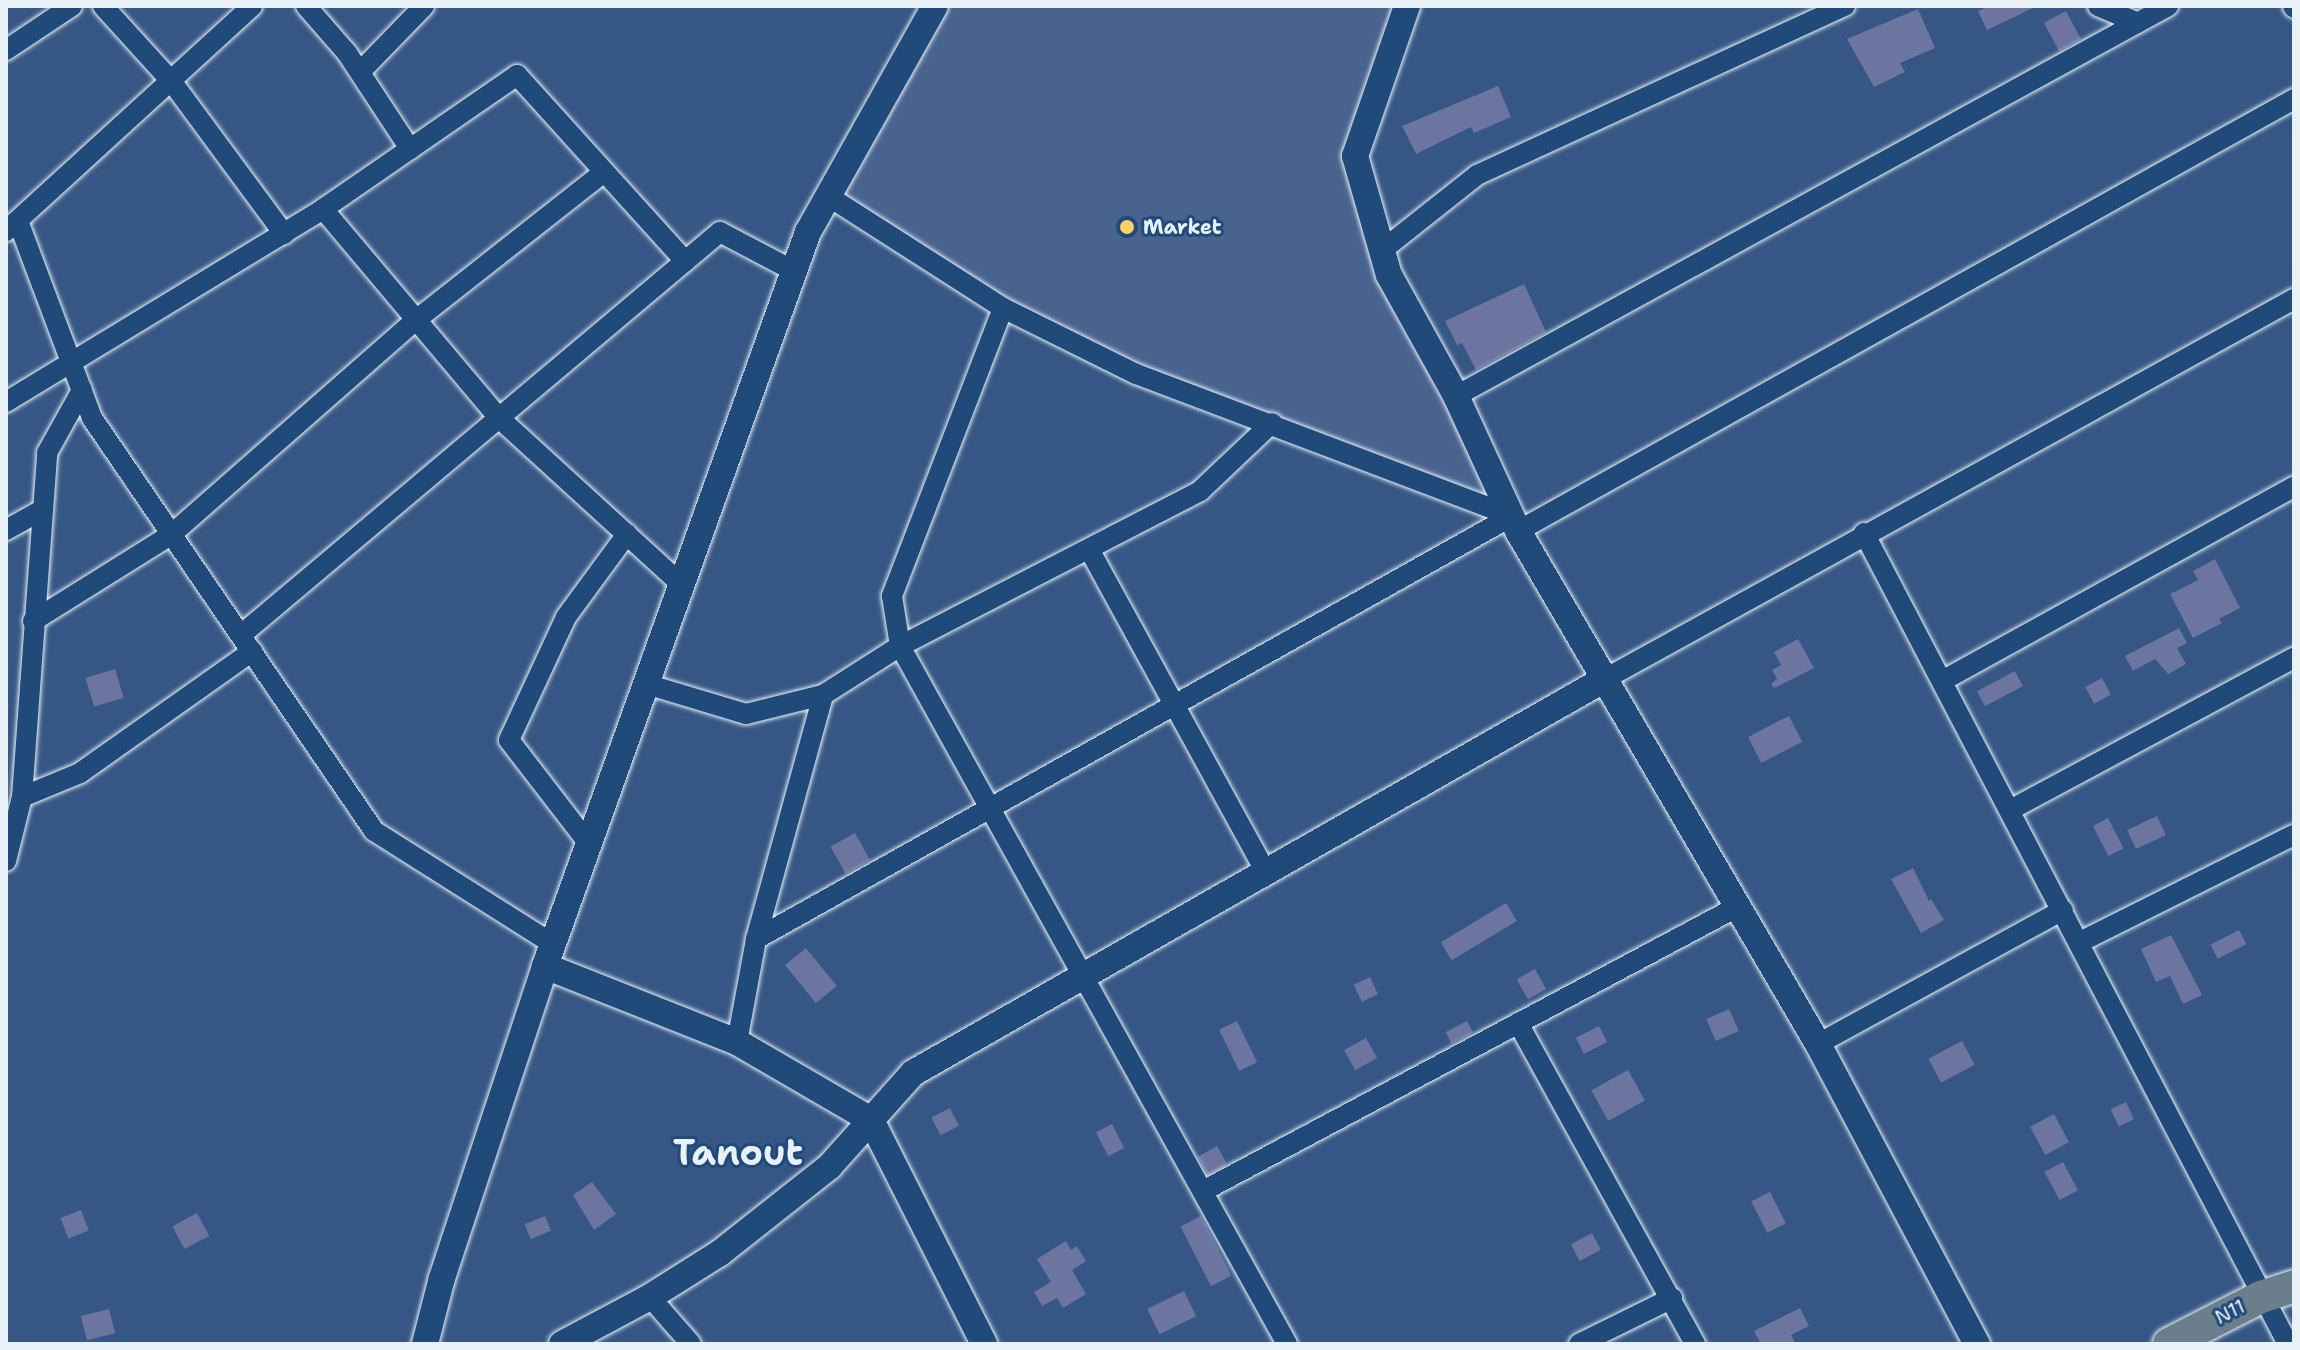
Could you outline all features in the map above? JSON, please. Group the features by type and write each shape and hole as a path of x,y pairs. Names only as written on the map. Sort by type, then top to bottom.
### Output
{"main road":[{"name":"N11","path":"2169,1344 2261,1297 2294,1286"}],"street":[{"path":"6,50 72,6"},
{"path":"103,6 172,82 284,234"},
{"path":"252,6 12,226 92,418 374,831 549,955 737,1042 871,1120 984,1344"},
{"path":"306,6 360,72 410,149"},
{"path":"360,72 424,6"},
{"path":"425,1344 442,1278 549,955 808,232 935,6"},
{"path":"1407,6 1355,156 1380,252 1456,396 1515,524 1603,680 1818,1044 1977,1344"},
{"path":"1380,252 1477,175 1845,6"},
{"path":"2098,6 2138,23"},
{"path":"1456,396 2168,6"},
{"path":"6,402 284,234 517,75 685,261"},
{"path":"756,939 990,807 2294,99"},
{"path":"33,621 172,534 416,320 604,172"},
{"path":"828,196 1003,308 1136,374 1272,423 1515,524"},
{"path":"323,209 498,417 682,585"},
{"path":"22,797 80,773 247,643 498,417 720,232 794,271"},
{"path":"562,1344 650,1297 720,1253 829,1167 913,1073 1082,974 1864,533 2294,299"},
{"path":"1003,308 892,596 900,646 1287,1344"},
{"path":"6,861 10,832 22,797 47,453 82,390"},
{"path":"646,684 746,714 823,695 900,646 1200,491 1272,423"},
{"path":"1942,681 2294,487"},
{"path":"6,530 42,510"},
{"path":"1864,533 2288,1344"},
{"path":"589,844 509,740 566,617 627,534"},
{"path":"1089,549 1265,871"},
{"path":"2010,810 2294,658"},
{"path":"737,1042 756,939 823,695"},
{"path":"2080,942 2294,835"},
{"path":"1203,1191 1737,907"},
{"path":"1818,1044 2063,910"},
{"path":"1518,1023 1695,1344"},
{"path":"650,1297 691,1344"},
{"path":"1579,1344 1672,1298"}],"shaded area":[{"name":"Market","path":"935,6 1411,6 1354,155 1379,259 1499,508 1126,369 828,196"}],"building":[{"path":"1989,6 2037,6 1987,30 1978,11"},
{"path":"1918,9 1935,48 1900,63 1905,72 1874,87 1847,39"},
{"path":"2066,11 2081,39 2059,51 2044,23"},
{"path":"1498,86 1511,117 1474,133 1471,127 1416,154 1402,126"},
{"path":"1524,284 1546,332 1476,370 1462,343 1457,345 1445,321"},
{"path":"2215,559 2240,608 2219,619 2222,623 2193,638 2170,594 2198,580 2193,571"},
{"path":"2179,628 2187,643 2177,648 2186,664 2168,674 2155,659 2133,671 2125,656"},
{"path":"1798,639 1814,668 1774,688 1771,684 1777,679 1772,670 1781,665 1774,652"},
{"path":"115,669 124,698 94,707 85,678"},
{"path":"2015,671 2023,686 1985,706 1977,691"},
{"path":"2102,678 2111,695 2094,704 2085,687"},
{"path":"1789,716 1802,742 1761,763 1748,737"},
{"path":"2157,816 2166,835 2136,849 2127,830"},
{"path":"2108,818 2123,848 2108,856 2093,826"},
{"path":"855,833 870,860 846,874 831,847"},
{"path":"1913,868 1929,901 1931,899 1944,920 1921,933 1891,879"},
{"path":"1506,903 1517,921 1452,960 1441,942"},
{"path":"2239,930 2246,944 2218,959 2210,945"},
{"path":"2171,935 2202,995 2183,1004 2170,976 2156,982 2141,949"},
{"path":"806,948 837,986 816,1003 785,965"},
{"path":"1535,969 1546,989 1528,999 1517,979"},
{"path":"1370,977 1378,994 1362,1002 1354,985"},
{"path":"1729,1009 1739,1031 1716,1041 1706,1019"},
{"path":"1237,1021 1257,1062 1239,1071 1219,1030"},
{"path":"1467,1021 1473,1033 1452,1043 1446,1032"},
{"path":"1599,1026 1607,1042 1584,1054 1576,1038"},
{"path":"1366,1038 1377,1058 1355,1070 1344,1050"},
{"path":"1962,1041 1975,1065 1941,1083 1928,1059"},
{"path":"1628,1070 1645,1101 1608,1121 1591,1090"},
{"path":"2126,1102 2134,1119 2119,1126 2111,1109"},
{"path":"950,1108 959,1126 940,1135 931,1118"},
{"path":"2054,1114 2069,1142 2045,1155 2030,1127"},
{"path":"1112,1124 1124,1148 1108,1156 1096,1132"},
{"path":"1217,1146 1227,1164 1208,1175 1198,1157"},
{"path":"2063,1162 2078,1190 2059,1200 2044,1172"},
{"path":"592,1182 616,1214 594,1230 573,1195"},
{"path":"1770,1192 1786,1223 1767,1233 1751,1202"},
{"path":"81,1210 89,1231 68,1238 60,1218"},
{"path":"197,1213 209,1236 184,1249 172,1226"},
{"path":"545,1216 551,1231 531,1239 525,1224"},
{"path":"1201,1216 1231,1276 1211,1286 1181,1226"},
{"path":"1592,1233 1601,1250 1580,1261 1571,1244"},
{"path":"1066,1241 1071,1250 1077,1246 1086,1261 1072,1270 1086,1294 1063,1308 1057,1298 1042,1306 1034,1292 1051,1282 1037,1259"},
{"path":"1184,1291 1196,1316 1159,1334 1147,1309"},
{"path":"1800,1308 1809,1326 1791,1335 1796,1344 1761,1344 1754,1331"},
{"path":"109,1309 115,1333 87,1340 81,1316"}],"place":[{"name":"Market","path":"1127,227"}],"district":[{"name":"Tanout","path":"738,1153"}]}
